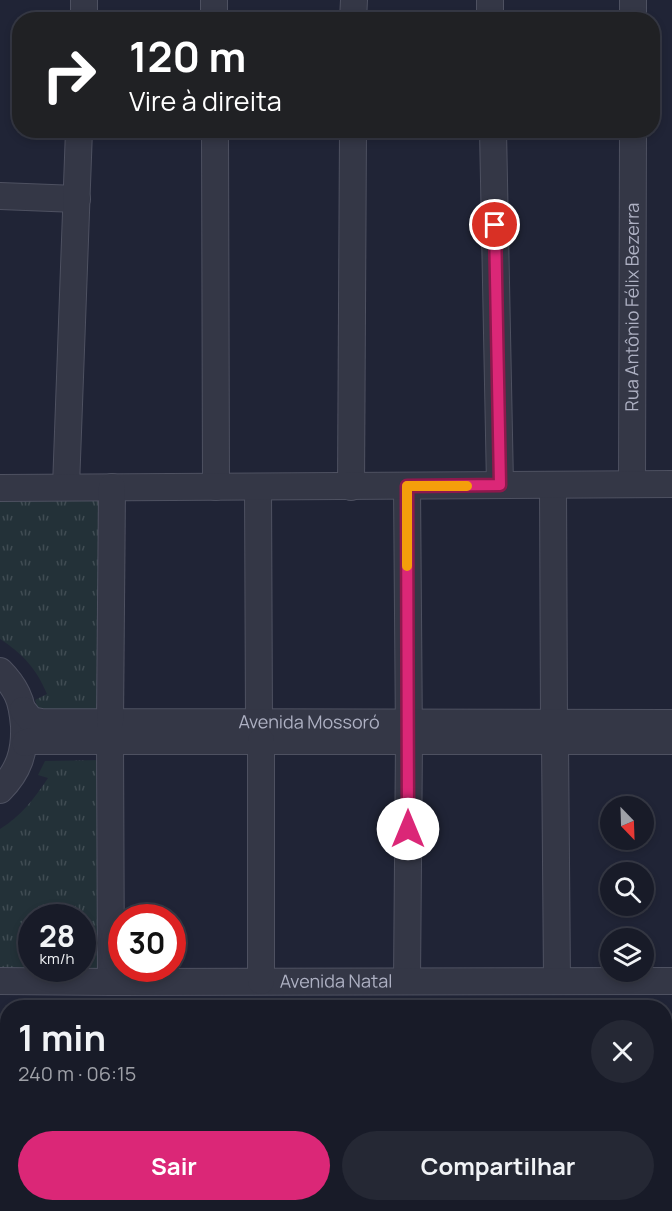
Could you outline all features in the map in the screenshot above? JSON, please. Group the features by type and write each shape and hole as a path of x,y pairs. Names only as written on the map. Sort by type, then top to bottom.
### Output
{"street":[{"path":"66,487 80,138"},
{"path":"215,138 216,487"},
{"path":"351,487 353,138"},
{"path":"493,138 500,485"},
{"name":"Rua Antônio Félix Bezerra","path":"632,484 633,138"},
{"path":"0,196 77,199"},
{"path":"0,488 672,484"},
{"path":"553,485 557,981"},
{"path":"407,486 407,981"},
{"path":"111,904 112,487"},
{"path":"258,487 261,981"},
{"path":"0,671 17,693 23,710 25,743 19,764 0,790"},
{"name":"Avenida Mossoró","path":"23,710 31,720 110,732 555,732 672,723"},
{"path":"25,743 110,732"},
{"path":"555,732 672,741"},
{"name":"Avenida Natal","path":"0,981 108,982"},
{"name":"Avenida Natal","path":"186,982 672,981"}],"green space":[{"path":"0,498 103,498 99,713 40,715 35,700 47,694 43,685 28,662 0,639"},
{"path":"103,760 104,971 96,971 96,904 18,904 18,970 0,970 0,829 27,806 48,778 38,775 45,761"}],"slow traffic":[{"path":"407,566 407,486 467,486"}],"route":[{"path":"408,829 407,486 500,485 495,225"}]}
